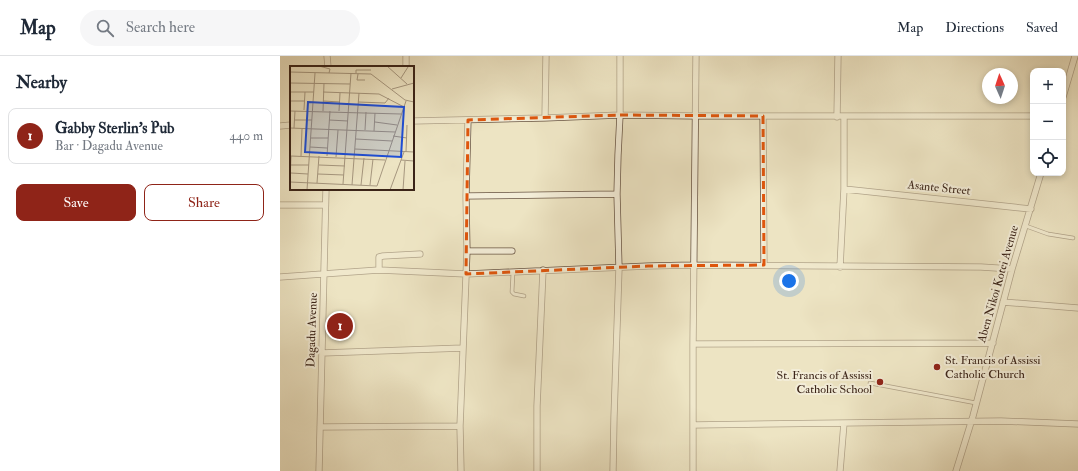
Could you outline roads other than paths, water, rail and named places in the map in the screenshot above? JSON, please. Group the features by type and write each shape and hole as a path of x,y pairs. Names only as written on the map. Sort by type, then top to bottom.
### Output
{"street":[{"path":"327,56 328,66"},
{"path":"545,118 546,56"},
{"path":"613,471 619,268 618,155 620,56"},
{"path":"694,471 693,265 696,56"},
{"path":"838,56 844,189 840,267"},
{"path":"1066,86 1074,56"},
{"path":"414,121 620,115 841,117 1030,116"},
{"path":"763,116 764,266"},
{"path":"461,471 460,426 467,251 466,196 468,120"},
{"path":"280,126 290,125"},
{"name":"Aben Nikoi Kotei Avenue","path":"956,471 971,422 1012,269 1041,176"},
{"name":"Asante Street","path":"844,189 1031,209"},
{"name":"Dagadu Avenue","path":"319,471 326,190"},
{"path":"466,196 618,194"},
{"path":"280,205 326,205"},
{"path":"467,251 512,251"},
{"path":"379,270 379,257 420,254"},
{"path":"280,277 379,270 466,274 693,265 981,267 1012,269"},
{"path":"537,471 537,406 542,270"},
{"path":"1003,302 1078,308"},
{"path":"693,344 993,342"},
{"path":"322,353 463,348"},
{"path":"693,425 1001,421 1078,424"},
{"path":"840,471 844,423"},
{"path":"320,427 460,426"}],"lane":[{"path":"1026,226 1048,234 1072,238"},
{"path":"513,272 512,292 514,294 524,296"},
{"path":"870,383 976,403"}],"place":[{"name":"Gabby Sterlin's Pub","path":"340,326"},
{"name":"St. Francis of Assissi Catholic Church","path":"937,367"},
{"name":"St. Francis of Assissi Catholic School","path":"880,382"}]}
